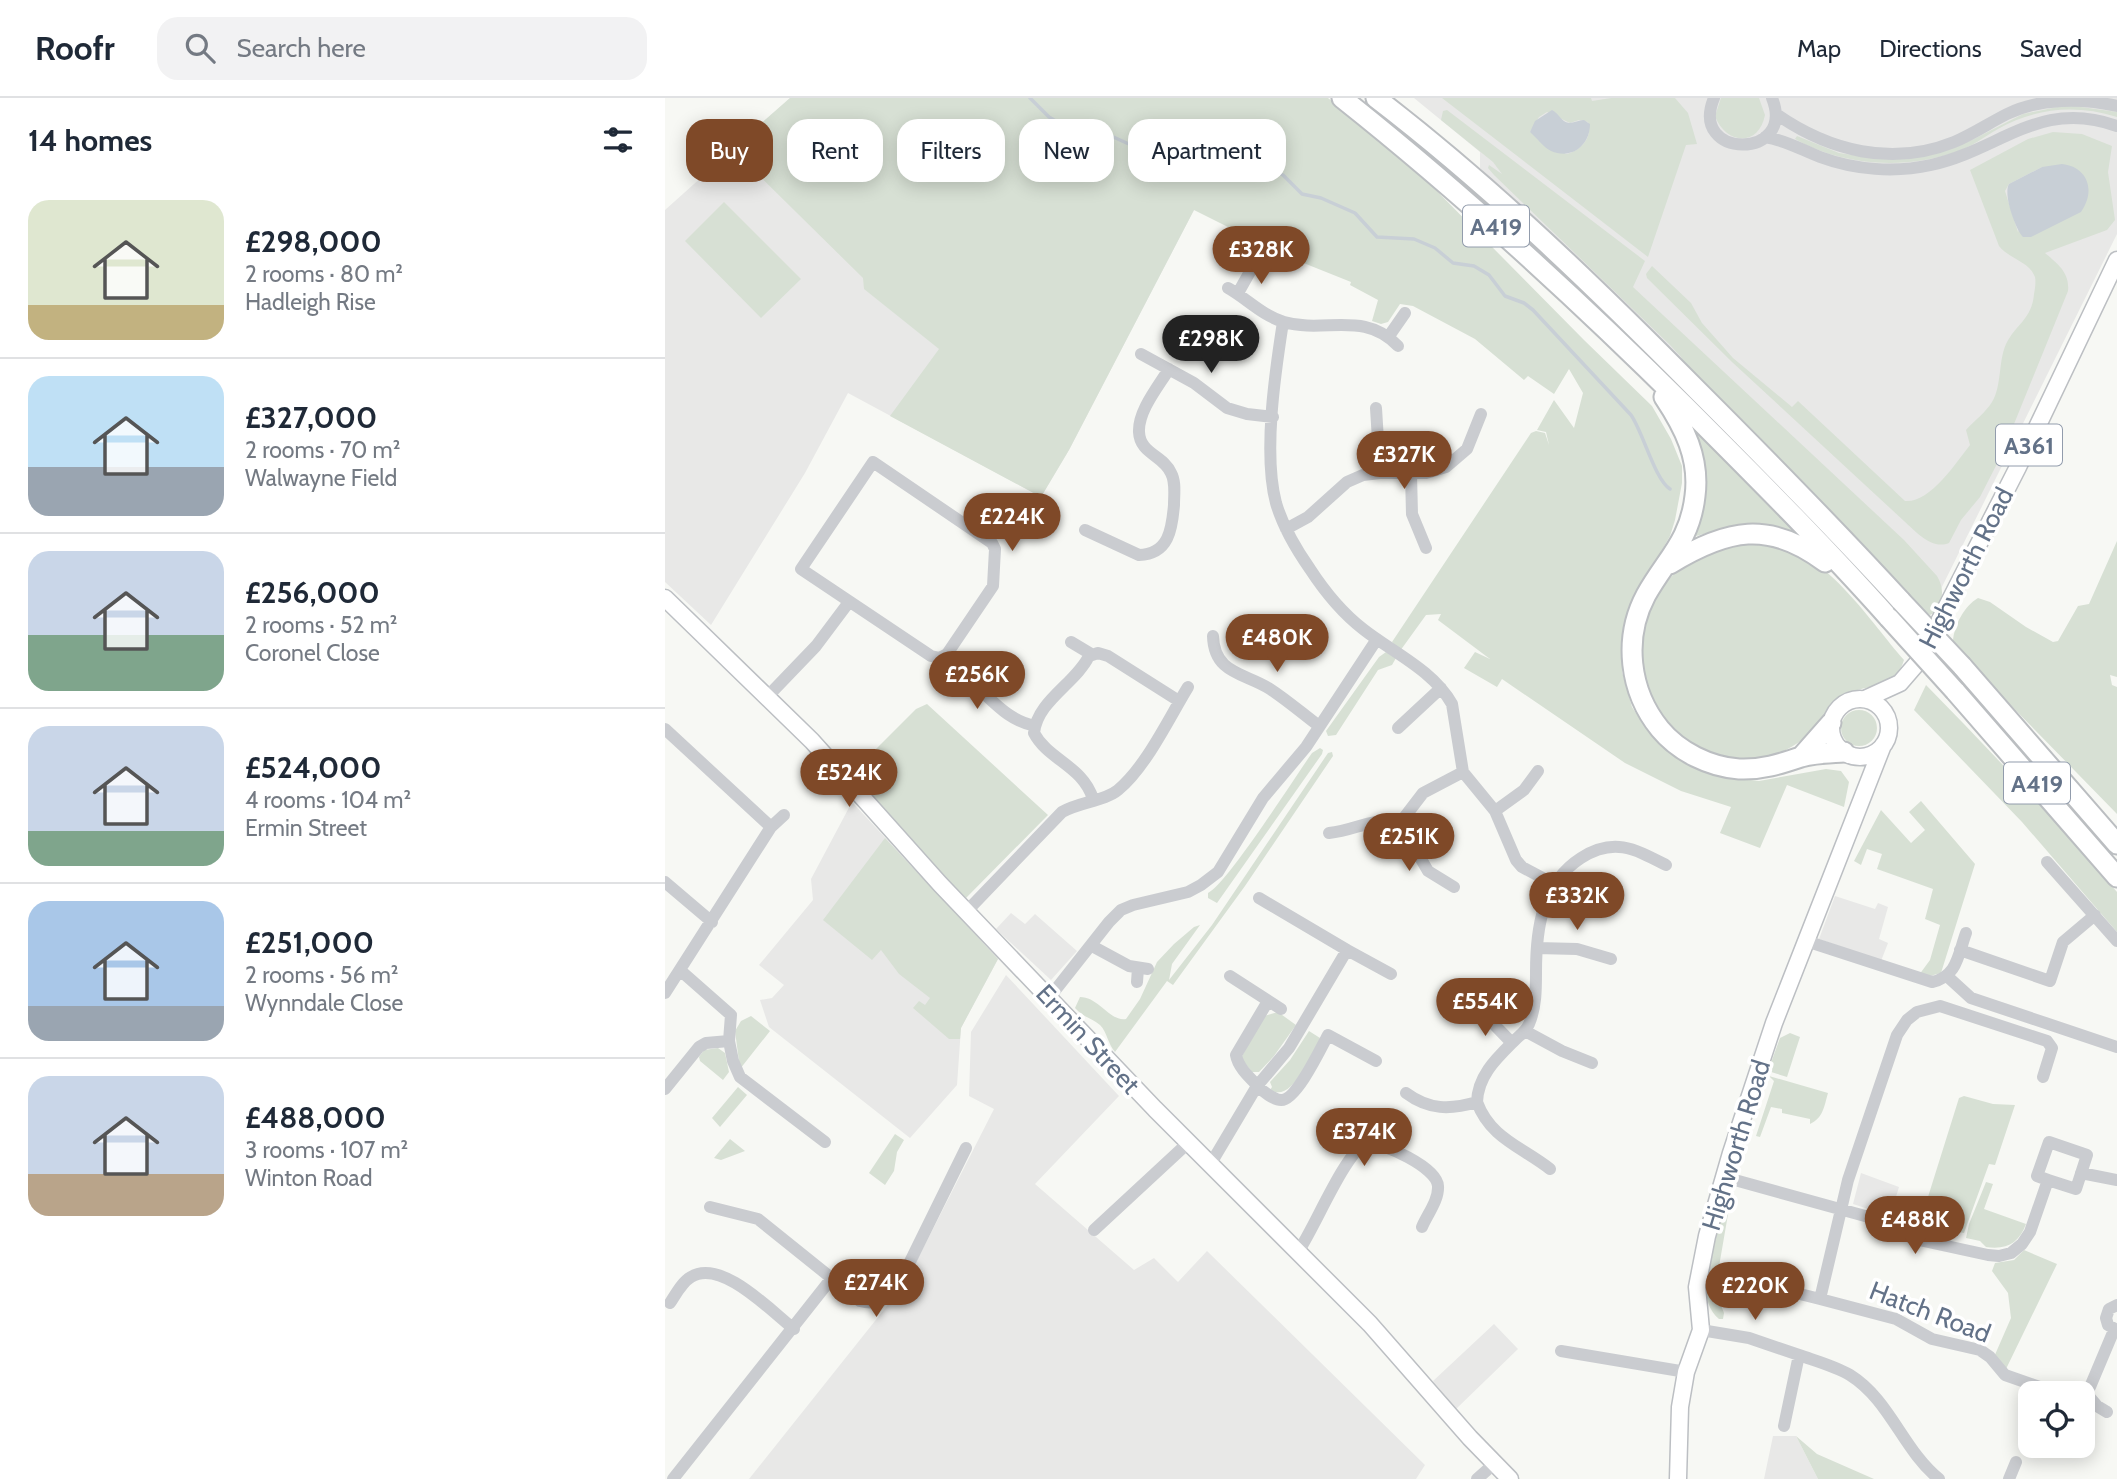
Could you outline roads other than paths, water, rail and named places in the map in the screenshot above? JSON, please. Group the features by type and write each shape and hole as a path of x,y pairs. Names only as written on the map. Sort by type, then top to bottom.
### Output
{"highway":[{"name":"A419","path":"1342,98 1492,222 1744,464 1863,589 2117,877"},
{"name":"A419","path":"1376,98 1489,192 1580,275 1780,473 1962,666 2117,844"},
{"name":"A419","path":"1642,364 1682,425 1694,456 1696,471 1691,517 1666,567 1646,596 1632,637 1632,663 1645,707 1654,721 1681,748 1721,766 1761,768 1801,757 1847,753"},
{"name":"A419","path":"1666,567 1722,538 1740,534 1766,534 1803,547 1863,589"},
{"path":"1801,757 1831,723"},
{"name":"A419","path":"2078,797 2117,826"}],"main road":[{"name":"Highworth Road","path":"1865,699 1900,683 1919,661 2018,467 2117,260"},
{"name":"Ermin Street","path":"665,598 768,696 847,778 967,912 1210,1165 1370,1324 1510,1479"},
{"name":"Highworth Road","path":"1888,725 1900,683"},
{"path":"1865,699 1881,708 1888,725 1888,735 1883,745 1871,755 1860,757 1847,753 1835,742 1831,723 1835,712 1843,704 1865,699"},
{"name":"Highworth Road","path":"1678,1479 1681,1407 1686,1372 1700,1330 1697,1287 1724,1177 1761,1062 1883,745"},
{"name":"Highworth Road","path":"1847,753 1860,781 1859,803"}],"street":[{"path":"1714,98 1710,113 1711,123 1725,141 1737,146 1750,145 1765,137 1775,122 1772,98"},
{"path":"1776,114 1798,130 1820,141 1852,150 1897,153 1924,150 1956,141 2032,104 2081,100 2117,106"},
{"path":"1765,137 1784,141 1834,161 1865,168 1893,169 1919,167 1948,160 1978,149 2021,125 2047,117 2078,116 2117,126"},
{"path":"1257,261 1233,291 1283,322 1353,324 1394,341 1405,313"},
{"path":"1283,322 1273,416 1272,477 1277,504 1286,529 1327,594 1343,612 1441,688 1452,704 1463,772 1495,811 1516,860 1522,867 1554,884"},
{"path":"1141,354 1194,383 1227,408 1247,414 1273,416"},
{"path":"1085,530 1139,555 1159,549 1168,539 1173,521 1174,480 1170,469 1145,449 1139,430 1141,416 1168,369"},
{"path":"1376,408 1380,473"},
{"path":"1286,529 1308,517 1347,482 1363,475 1436,471 1454,462 1467,449 1481,414"},
{"path":"940,658 947,654 993,586 995,548 992,543 873,462 801,569 931,656 940,658 1003,712 1018,721 1035,726"},
{"path":"1411,474 1412,514 1426,548"},
{"path":"768,696 816,646 849,602"},
{"path":"1213,636 1217,656 1233,672 1267,687 1319,726"},
{"path":"1049,998 1121,910 1188,892 1213,877 1222,867 1263,798 1305,747 1377,639"},
{"path":"1071,642 1091,654 1108,656 1179,701"},
{"path":"1091,654 1081,670 1050,702 1035,726 1034,733 1084,779 1093,799"},
{"path":"967,912 1062,812 1119,789 1151,748 1188,687"},
{"path":"1398,728 1441,688"},
{"path":"665,729 771,827"},
{"path":"1495,811 1524,790 1538,771"},
{"path":"1401,822 1423,793 1463,772"},
{"path":"665,993 771,827 784,815"},
{"path":"1329,833 1344,832 1380,820 1401,822"},
{"path":"1401,822 1428,871 1454,887"},
{"path":"1550,1169 1498,1135 1483,1116 1477,1102 1479,1085 1487,1070 1525,1031 1537,996 1537,948 1543,911 1554,884 1585,856 1614,846 1635,849 1666,865"},
{"path":"2047,862 2117,941"},
{"path":"665,882 712,922"},
{"path":"1259,898 1391,974"},
{"path":"1960,950 2050,981 2063,942 2095,915"},
{"path":"1948,977 1966,933"},
{"path":"1806,941 1928,982 1948,977"},
{"path":"1092,946 1143,969 1137,982"},
{"path":"1537,948 1577,949 1611,959"},
{"path":"1210,1165 1257,1086 1289,1048 1347,950"},
{"path":"681,971 731,1015 729,1041 740,1077 825,1142"},
{"path":"1230,976 1281,1009"},
{"path":"1948,977 1972,998 2117,1047"},
{"path":"1268,1000 1236,1055 1239,1066 1257,1086 1278,1101 1295,1092 1328,1035 1376,1061"},
{"path":"1820,1299 1848,1180 1898,1035 1907,1020 1920,1010 1940,1006 2049,1042 2052,1048 2043,1077"},
{"path":"1482,1011 1512,1042"},
{"path":"1525,1031 1562,1051 1592,1063"},
{"path":"665,1089 699,1047 706,1043 729,1041"},
{"path":"1406,1093 1416,1101 1434,1107 1454,1108 1477,1102"},
{"path":"1094,1230 1189,1142"},
{"path":"1298,1252 1344,1168 1356,1150 1366,1142 1377,1144 1426,1167 1434,1174 1438,1183 1437,1193 1422,1227"},
{"path":"2049,1142 2087,1155 2076,1189 2049,1180 2037,1176 2049,1142"},
{"path":"710,1207 758,1219 864,1303 878,1302 889,1296 902,1278 966,1147"},
{"path":"2081,1173 2117,1181"},
{"path":"1724,1177 1894,1224 1910,1237 1919,1240 1999,1256 2017,1249 2026,1238 2049,1180"},
{"path":"670,1303 692,1276 715,1272 734,1282 794,1329"},
{"path":"674,1479 831,1279"},
{"name":"Hatch Road","path":"1800,1294 1896,1319 1932,1339 1980,1350 1990,1357 2005,1375 2022,1381"},
{"path":"2090,1381 2115,1330 2108,1325 2106,1318 2109,1309 2117,1305"},
{"path":"1700,1330 1749,1338 1842,1371 1876,1398 1939,1479"},
{"path":"1561,1351 1686,1372"},
{"path":"1784,1426 1799,1355"},
{"path":"2095,1404 2107,1412"},
{"path":"2009,1479 2016,1462"},
{"path":"1477,1479 1495,1463"}],"waterway":[{"path":"1030,98 1049,117 1067,128 1109,135 1131,145 1154,143 1160,148 1172,149 1197,161 1229,163 1241,172 1266,168 1283,175 1302,194 1321,198 1355,213 1377,237 1414,239 1435,248 1453,263 1474,266 1489,275 1505,296 1524,303 1533,310 1631,415 1659,476 1670,489"}]}
